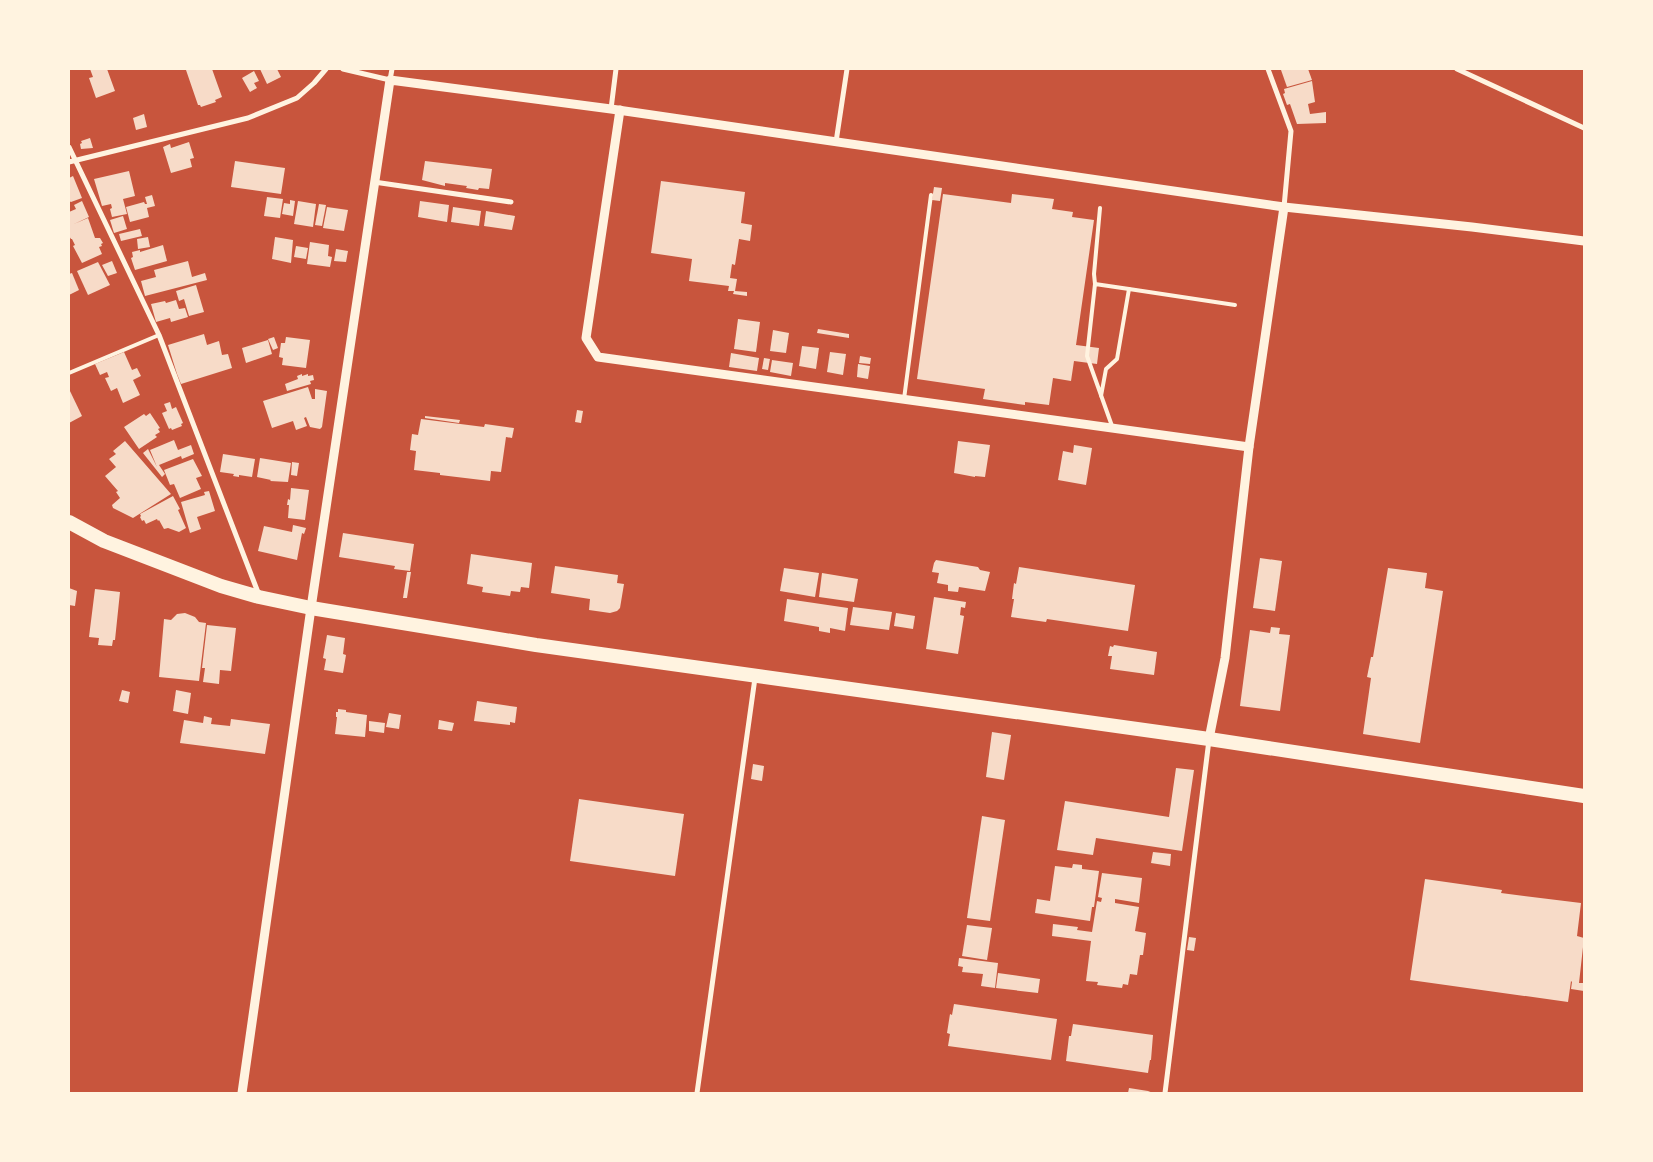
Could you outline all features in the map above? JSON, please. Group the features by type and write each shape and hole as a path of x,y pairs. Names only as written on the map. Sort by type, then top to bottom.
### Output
{"highway":[{"path":"69,522 104,541 221,586 259,597 311,608 536,645 1209,739 1584,796"}],"street":[{"path":"71,161 248,118 297,98 326,69"},
{"path":"344,69 390,80 616,110 1284,207 1584,241"},
{"path":"242,1093 311,608 392,69"},
{"path":"616,69 616,110 586,338 598,357 1249,447"},
{"path":"836,142 847,69"},
{"path":"1166,1093 1209,739 1225,658 1249,447 1284,207 1290,131 1268,69"},
{"path":"1457,69 1584,128"},
{"path":"69,147 71,161 159,335 259,597"},
{"path":"374,182 511,202"},
{"path":"697,1093 755,677"}],"lane":[{"path":"904,399 932,195"},
{"path":"1100,208 1094,274 1096,284 1087,356 1112,428"},
{"path":"1096,284 1235,305"},
{"path":"1101,396 1106,368 1117,359 1129,290"},
{"path":"69,373 159,335"}],"building":[{"path":"90,69 107,69 115,91 96,98 89,78 93,77"},
{"path":"212,69 222,97 215,100 216,102 201,107 198,105 186,70"},
{"path":"260,69 277,69 281,77 267,84"},
{"path":"1308,69 1312,80 1287,87 1281,70"},
{"path":"254,71 259,81 254,83 257,88 250,92 242,78"},
{"path":"1312,81 1315,102 1308,104 1310,114 1326,112 1326,123 1297,124 1290,104 1287,105 1283,94 1285,93 1284,89"},
{"path":"144,114 147,127 136,130 133,118"},
{"path":"90,138 93,148 81,149 81,141"},
{"path":"189,142 194,158 190,159 192,167 171,173 163,147 170,144 171,148"},
{"path":"235,161 285,168 281,194 231,187"},
{"path":"425,161 492,169 489,189 479,188 478,190 466,188 467,186 445,183 445,186 422,180"},
{"path":"129,171 135,196 123,199 127,214 112,217 111,204 102,206 94,179"},
{"path":"73,176 82,198 71,202 69,201 69,178"},
{"path":"661,181 745,192 741,223 752,225 750,241 739,239 735,265 732,264 730,278 737,279 735,291 747,292 747,296 733,294 734,291 728,291 729,286 689,281 692,259 651,253"},
{"path":"934,187 942,188 940,201 932,200"},
{"path":"943,194 1011,203 1012,194 1054,199 1052,209 1073,212 1072,217 1094,220 1076,345 1099,348 1097,364 1074,361 1071,381 1053,378 1049,405 1025,402 1025,405 983,399 985,389 917,379"},
{"path":"152,195 155,206 147,208 149,217 130,222 126,207 144,202 147,204 145,197"},
{"path":"267,197 283,199 280,218 264,216"},
{"path":"290,200 295,201 293,216 282,214 284,203 290,204"},
{"path":"82,201 89,217 74,224 88,218 95,238 100,238 103,243 99,247 102,254 82,263 73,246 75,245 69,236 69,212 76,209 74,205"},
{"path":"298,201 316,204 313,227 294,224"},
{"path":"420,201 449,205 447,222 418,217"},
{"path":"319,204 326,205 322,226 315,225"},
{"path":"327,207 348,210 344,231 323,228"},
{"path":"453,207 481,211 479,226 451,222"},
{"path":"486,211 515,216 512,230 484,226"},
{"path":"123,216 127,229 114,233 110,220"},
{"path":"140,229 142,236 121,241 119,234"},
{"path":"148,237 150,247 138,249 137,239"},
{"path":"275,237 293,240 291,263 272,259"},
{"path":"310,242 329,245 328,256 332,257 330,267 307,264"},
{"path":"163,245 167,261 135,270 131,258 133,257 132,252 140,250 140,252"},
{"path":"296,246 308,248 306,259 294,257"},
{"path":"336,249 348,251 346,262 334,261"},
{"path":"112,261 117,273 108,276 102,265"},
{"path":"188,261 192,277 205,273 207,280 145,296 141,281 156,277 154,270"},
{"path":"98,262 110,285 88,295 77,271"},
{"path":"72,273 79,290 69,295 69,274"},
{"path":"196,285 204,312 189,316 184,299 179,301 176,291"},
{"path":"176,300 179,309 185,308 188,317 171,322 170,318 156,322 151,304"},
{"path":"738,319 760,322 756,352 734,349"},
{"path":"818,329 849,334 849,338 817,333"},
{"path":"773,330 789,333 786,353 770,351"},
{"path":"204,334 207,345 219,341 222,355 228,354 232,368 181,384 168,345"},
{"path":"274,337 278,348 273,350 268,339"},
{"path":"286,337 310,340 306,368 282,365 283,358 279,357 281,343 285,343"},
{"path":"268,340 272,354 246,363 242,348"},
{"path":"802,346 819,348 816,369 799,366"},
{"path":"124,352 132,370 137,368 141,376 133,380 140,395 123,403 117,388 111,391 105,378 109,377 107,372 100,375 95,364"},
{"path":"830,352 846,354 843,375 827,372"},
{"path":"731,353 759,358 757,371 729,367"},
{"path":"860,356 871,358 870,364 859,363"},
{"path":"764,358 770,359 768,370 762,369"},
{"path":"772,360 793,363 791,376 770,372"},
{"path":"858,364 870,366 868,379 857,377"},
{"path":"302,374 302,376 313,375 314,380 310,381 311,384 287,391 285,384 298,379 297,376"},
{"path":"308,387 312,399 315,399 315,389 327,391 322,427 320,429 310,427 306,417 304,418 307,426 296,430 293,421 272,428 263,401"},
{"path":"69,389 82,416 69,423"},
{"path":"170,402 172,409 176,407 183,423 181,424 182,426 172,430 171,428 169,429 162,413 167,411 164,404"},
{"path":"577,410 583,411 581,423 575,422"},
{"path":"150,413 160,428 158,429 160,432 155,435 157,437 139,449 124,427 144,414 146,416"},
{"path":"425,416 460,420 459,423 425,418"},
{"path":"421,419 484,427 485,424 514,428 512,438 506,437 501,472 491,471 490,481 414,470 416,451 410,450 412,434 418,435"},
{"path":"174,440 178,450 191,445 194,454 182,459 181,456 159,465 165,474 162,477 143,453 148,449 157,467 150,450"},
{"path":"125,441 171,494 133,518 113,508 112,505 120,498 116,492 118,491 105,476 116,467 109,459 116,454 113,451"},
{"path":"958,441 990,445 985,477 954,473"},
{"path":"1074,445 1092,448 1086,485 1058,480 1063,451 1073,453"},
{"path":"223,454 255,459 252,477 239,475 239,477 233,476 234,474 220,472"},
{"path":"260,458 291,463 288,482 270,481 257,477"},
{"path":"193,459 202,476 196,478 201,489 180,498 174,484 170,485 164,470"},
{"path":"292,462 299,463 297,476 291,475"},
{"path":"291,488 309,490 305,520 288,518 289,505 287,505 288,499 290,500"},
{"path":"209,491 215,511 197,517 201,529 190,533 181,502 205,495 204,492"},
{"path":"173,496 180,509 178,510 186,528 179,532 168,528 164,529 157,519 146,524 144,520 142,521 140,514"},
{"path":"293,525 306,528 304,534 302,533 297,560 258,551 264,526 292,532"},
{"path":"343,533 414,544 410,571 394,569 395,566 339,557"},
{"path":"471,554 532,563 529,588 521,587 520,592 511,591 510,596 482,592 483,587 467,584"},
{"path":"1260,558 1282,561 1275,611 1253,608"},
{"path":"936,560 978,567 980,570 990,572 985,591 959,587 958,592 948,591 948,585 937,583 939,573 932,572"},
{"path":"555,566 618,575 617,583 624,584 620,608 610,613 589,610 590,599 551,593"},
{"path":"1019,567 1135,585 1128,631 1047,619 1046,622 1011,617 1014,583 1016,584"},
{"path":"784,568 819,573 815,597 780,591"},
{"path":"1388,568 1427,573 1425,588 1443,591 1420,743 1363,734 1371,678 1367,677 1371,657 1373,657"},
{"path":"407,572 411,572 407,598 403,598"},
{"path":"822,573 858,579 854,602 819,597"},
{"path":"69,588 77,591 75,606 69,605"},
{"path":"95,589 120,592 115,640 113,640 112,646 98,645 99,638 89,637"},
{"path":"934,597 966,602 965,608 961,607 960,615 964,616 958,654 926,649"},
{"path":"787,599 848,608 845,631 830,628 830,633 819,631 819,627 784,621"},
{"path":"853,607 892,612 889,630 850,625"},
{"path":"185,613 195,617 199,622 206,623 199,681 159,677 164,619 171,620 177,614"},
{"path":"896,613 915,616 913,629 894,626"},
{"path":"207,625 236,628 231,671 220,670 219,684 203,682 205,668 202,668"},
{"path":"1271,627 1280,628 1279,634 1290,635 1280,711 1240,706 1250,630 1270,633"},
{"path":"327,635 345,638 343,654 346,655 343,673 324,670 326,659 323,658"},
{"path":"1114,645 1157,652 1154,675 1110,669 1112,656 1108,656 1110,646 1113,647"},
{"path":"122,690 130,692 128,703 119,701"},
{"path":"176,690 191,693 188,714 173,711"},
{"path":"477,701 517,707 515,723 510,722 510,725 474,721"},
{"path":"338,709 367,715 365,737 335,734 336,712 338,712"},
{"path":"389,713 401,715 399,729 386,727"},
{"path":"204,716 212,718 211,724 230,726 231,719 270,724 265,754 180,743 184,720 203,723"},
{"path":"439,720 454,723 452,731 438,729"},
{"path":"369,721 385,723 384,733 369,731"},
{"path":"992,732 1011,735 1004,780 986,777"},
{"path":"753,764 764,766 762,781 751,779"},
{"path":"1176,768 1194,770 1182,851 1096,838 1093,855 1057,850 1065,801 1169,817"},
{"path":"579,799 684,814 675,876 570,861"},
{"path":"982,816 1005,820 990,921 967,918"},
{"path":"1153,852 1171,854 1170,866 1151,863"},
{"path":"1073,864 1082,865 1082,869 1099,871 1090,921 1035,913 1037,899 1050,901 1055,866 1072,868"},
{"path":"1102,873 1142,878 1139,903 1115,899 1115,903 1139,907 1135,931 1146,933 1143,955 1140,955 1137,975 1130,974 1128,985 1123,984 1122,988 1097,985 1098,982 1086,981 1091,941 1052,936 1053,924 1078,927 1077,930 1092,932 1097,901 1101,902 1102,898 1098,897"},
{"path":"1425,879 1502,890 1501,893 1581,903 1577,936 1584,938 1579,983 1584,983 1584,991 1571,989 1571,981 1568,1002 1410,980"},
{"path":"967,925 992,928 987,960 962,956"},
{"path":"1189,937 1196,938 1194,951 1187,950"},
{"path":"959,958 998,963 995,988 981,986 983,974 962,972 963,967 958,966"},
{"path":"998,973 1040,979 1038,993 996,988"},
{"path":"954,1004 1057,1019 1051,1060 948,1046 950,1034 947,1033 950,1014 952,1015"},
{"path":"1073,1024 1153,1035 1148,1073 1066,1061 1069,1036 1071,1036"},
{"path":"1129,1088 1148,1091 1153,1093 1128,1093"}]}
